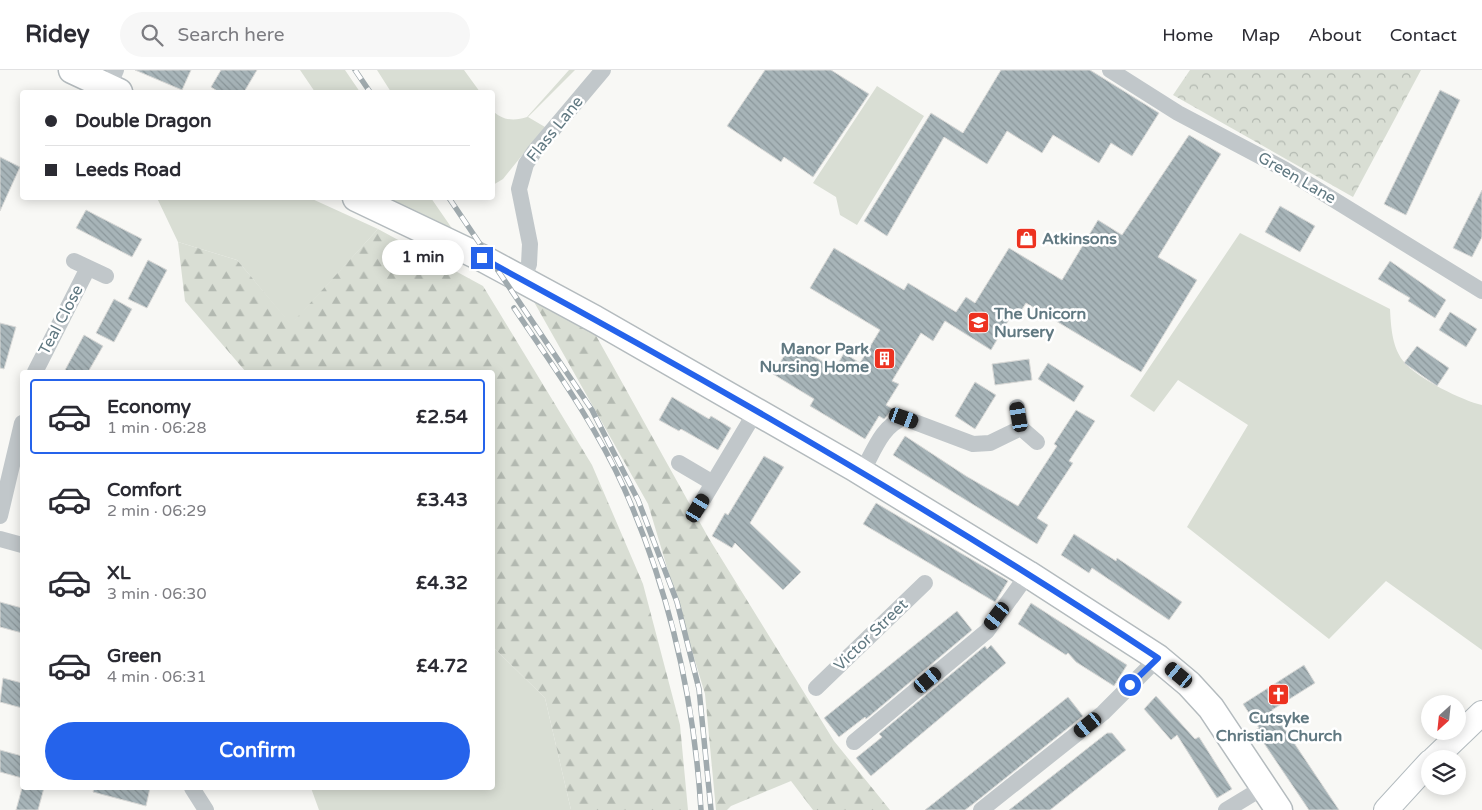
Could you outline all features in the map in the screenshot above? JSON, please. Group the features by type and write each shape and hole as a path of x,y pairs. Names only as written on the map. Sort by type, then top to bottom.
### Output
{"main road":[{"path":"72,70 114,83"},
{"path":"360,200 523,280 756,411 862,472 1028,574 1158,658 1189,684 1211,708 1279,810"},
{"path":"1443,750 1482,713"},
{"path":"1386,810 1421,772"}],"street":[{"name":"Flass Lane","path":"523,280 529,264 530,244 519,189 526,164 603,70"},
{"name":"Green Lane","path":"1110,70 1178,113 1284,170 1482,290"},
{"name":"Teal Close","path":"36,370 81,264 106,276"},
{"path":"1017,407 1021,428 1037,442"},
{"path":"698,508 756,411"},
{"path":"862,472 882,435 894,421 904,418 973,444 990,443 1021,428"},
{"path":"0,516 20,431"},
{"path":"679,463 713,483"},
{"path":"0,539 20,544"},
{"path":"854,742 986,630 1028,574"},
{"name":"Victor Street","path":"816,688 925,582"},
{"path":"981,810 1103,713 1158,658"},
{"path":"1226,810 1264,787"},
{"path":"193,790 206,810"}],"green space":[{"path":"300,70 345,70 359,90 314,90"},
{"path":"377,70 464,70 479,90 390,90"},
{"path":"569,70 575,70 528,117 545,127 503,179 495,184 495,113 509,119 527,117"},
{"path":"1190,70 1421,70 1353,197 1173,95"},
{"path":"877,86 924,116 857,225 840,215 836,197 813,183"},
{"path":"158,200 314,200 378,229 291,325 237,260 178,242"},
{"path":"384,200 432,200 460,240"},
{"path":"378,229 483,286 592,465 643,584 680,725 688,810 571,810 545,698 495,649 495,370 244,370 185,301 178,242 237,260 291,324"},
{"path":"1240,233 1390,309 1395,345 1405,363 1419,375 1441,388 1482,405 1482,650 1386,581 1329,639 1187,527 1248,425 1178,380 1154,412 1130,396"},
{"path":"529,293 594,332 708,537 834,741 890,810 813,810 791,781 731,806 727,810 716,810 705,694 648,504"},
{"path":"495,649 545,698 571,810 319,810 312,790 495,790"}],"building":[{"path":"135,70 191,70 182,90"},
{"path":"221,70 257,70 245,90 216,90 211,87"},
{"path":"765,70 831,70 869,94 813,177 784,157 781,162 727,126"},
{"path":"1001,70 1090,70 1159,113 1132,156 1111,143 1099,163 1053,135 1042,153 1007,131 987,164 944,137 887,236 864,221 931,113 963,133"},
{"path":"1440,90 1460,100 1406,215 1384,204"},
{"path":"1189,135 1221,154 1158,257 1197,280 1141,372 1026,303 1016,319 1011,316 991,350 945,321 933,341 921,333 892,381 899,384 886,405 893,409 884,419 879,416 865,439 810,406 814,399 773,374 792,343 835,369 844,353 860,363 880,330 810,288 834,248 904,290 908,283 956,312 966,297 975,303 1009,248 1062,280 1098,220 1122,235"},
{"path":"0,157 20,167 0,211"},
{"path":"1482,190 1482,237 1472,257 1453,248"},
{"path":"1280,206 1315,226 1300,252 1265,232"},
{"path":"86,210 142,239 132,257 76,228"},
{"path":"148,260 167,270 147,308 128,299"},
{"path":"1390,261 1446,300 1435,318 1408,301 1410,298 1378,279"},
{"path":"114,299 132,309 114,342 96,333"},
{"path":"1450,312 1477,329 1466,347 1439,330"},
{"path":"0,323 16,327 4,369 0,368"},
{"path":"84,335 103,346 89,370 65,370"},
{"path":"1417,346 1449,368 1437,386 1404,363"},
{"path":"1029,359 1032,380 995,385 992,364"},
{"path":"1048,363 1084,386 1074,402 1038,379"},
{"path":"975,382 996,395 975,429 955,416"},
{"path":"672,397 709,419 711,416 731,428 718,450 681,429 679,431 659,420"},
{"path":"1076,410 1095,421 1069,461 1073,463 1037,518 1048,525 1037,544 893,455 905,436 966,476 1018,506 1057,446 1054,444"},
{"path":"764,456 784,467 750,523 801,572 783,590 735,543 732,548 712,536 725,513 728,515"},
{"path":"876,503 1008,581 995,602 863,524"},
{"path":"1074,534 1116,561 1117,558 1182,602 1169,620 1092,568 1089,573 1061,555"},
{"path":"0,602 20,607 20,632 0,627"},
{"path":"1031,603 1127,665 1114,686 1076,662 1068,653 1066,655 1018,624"},
{"path":"957,611 972,630 866,719 865,717 839,737 824,718"},
{"path":"991,645 1006,663 871,776 856,758 882,737 879,734 985,646 987,649"},
{"path":"1304,665 1315,683 1272,710 1339,810 1309,810 1255,730 1259,728 1243,704"},
{"path":"3,678 20,682 20,707 0,702"},
{"path":"1156,696 1195,739 1199,737 1232,789 1217,798 1177,735 1171,740 1144,709"},
{"path":"1068,697 1083,716 973,804 965,810 925,810"},
{"path":"1107,733 1112,733 1126,750 1050,810 1009,810"},
{"path":"0,750 20,755 20,777 0,772"},
{"path":"21,790 43,790 38,810 16,810"},
{"path":"94,790 150,790 146,806 93,792"}],"railway":[{"path":"355,70 369,90"},
{"path":"450,200 592,410 638,500 677,602 699,689 711,810"},
{"path":"514,308 573,396 600,441 613,464 640,527 667,606 686,686 698,768 701,810"}],"place":[{"name":"Atkinsons","path":"1026,239"},
{"name":"The Unicorn Nursery","path":"978,323"},
{"name":"Manor Park Nursing Home","path":"885,358"},
{"name":"Cutsyke Christian Church","path":"1279,694"}],"route":[{"path":"482,258 595,319 862,472 1079,606 1158,658 1130,685"}]}
